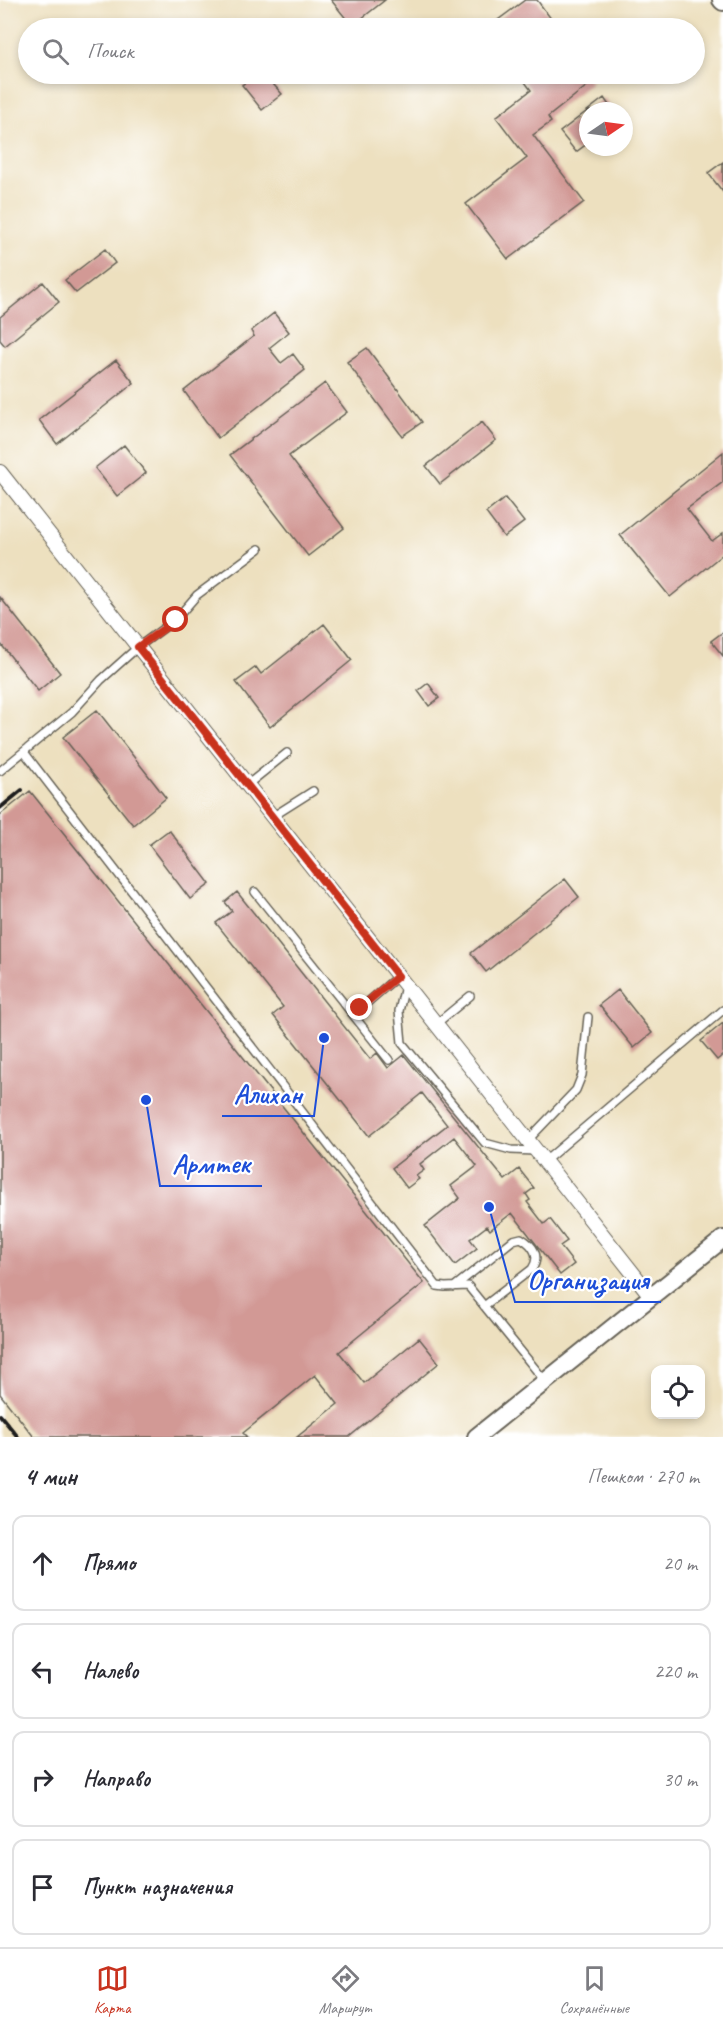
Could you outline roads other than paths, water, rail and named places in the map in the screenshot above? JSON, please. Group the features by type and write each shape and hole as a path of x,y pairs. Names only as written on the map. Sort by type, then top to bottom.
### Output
{"street":[{"path":"0,472 651,1296"},
{"path":"476,1437 723,1239"}],"lane":[{"path":"0,771 72,712 101,680 138,647 176,620 197,595 259,549"},
{"path":"24,752 437,1286 468,1286 545,1381"},
{"path":"247,785 287,753"},
{"path":"272,817 313,791"},
{"path":"255,892 389,1060"},
{"path":"353,1015 402,980"},
{"path":"402,980 399,1011 402,1043 485,1143 511,1150 536,1151 723,1010"},
{"path":"436,1024 470,996"},
{"path":"536,1151 576,1090 582,1075 588,1017"},
{"path":"454,1287 513,1240 521,1238 530,1243 536,1254 537,1263 484,1306"}],"railway":[{"path":"0,808 22,790"},
{"path":"0,1415 18,1437"}],"place":[{"name":"Алихан","path":"324,1038"},
{"name":"Армтек","path":"146,1100"},
{"name":"Организация","path":"489,1207"}]}
